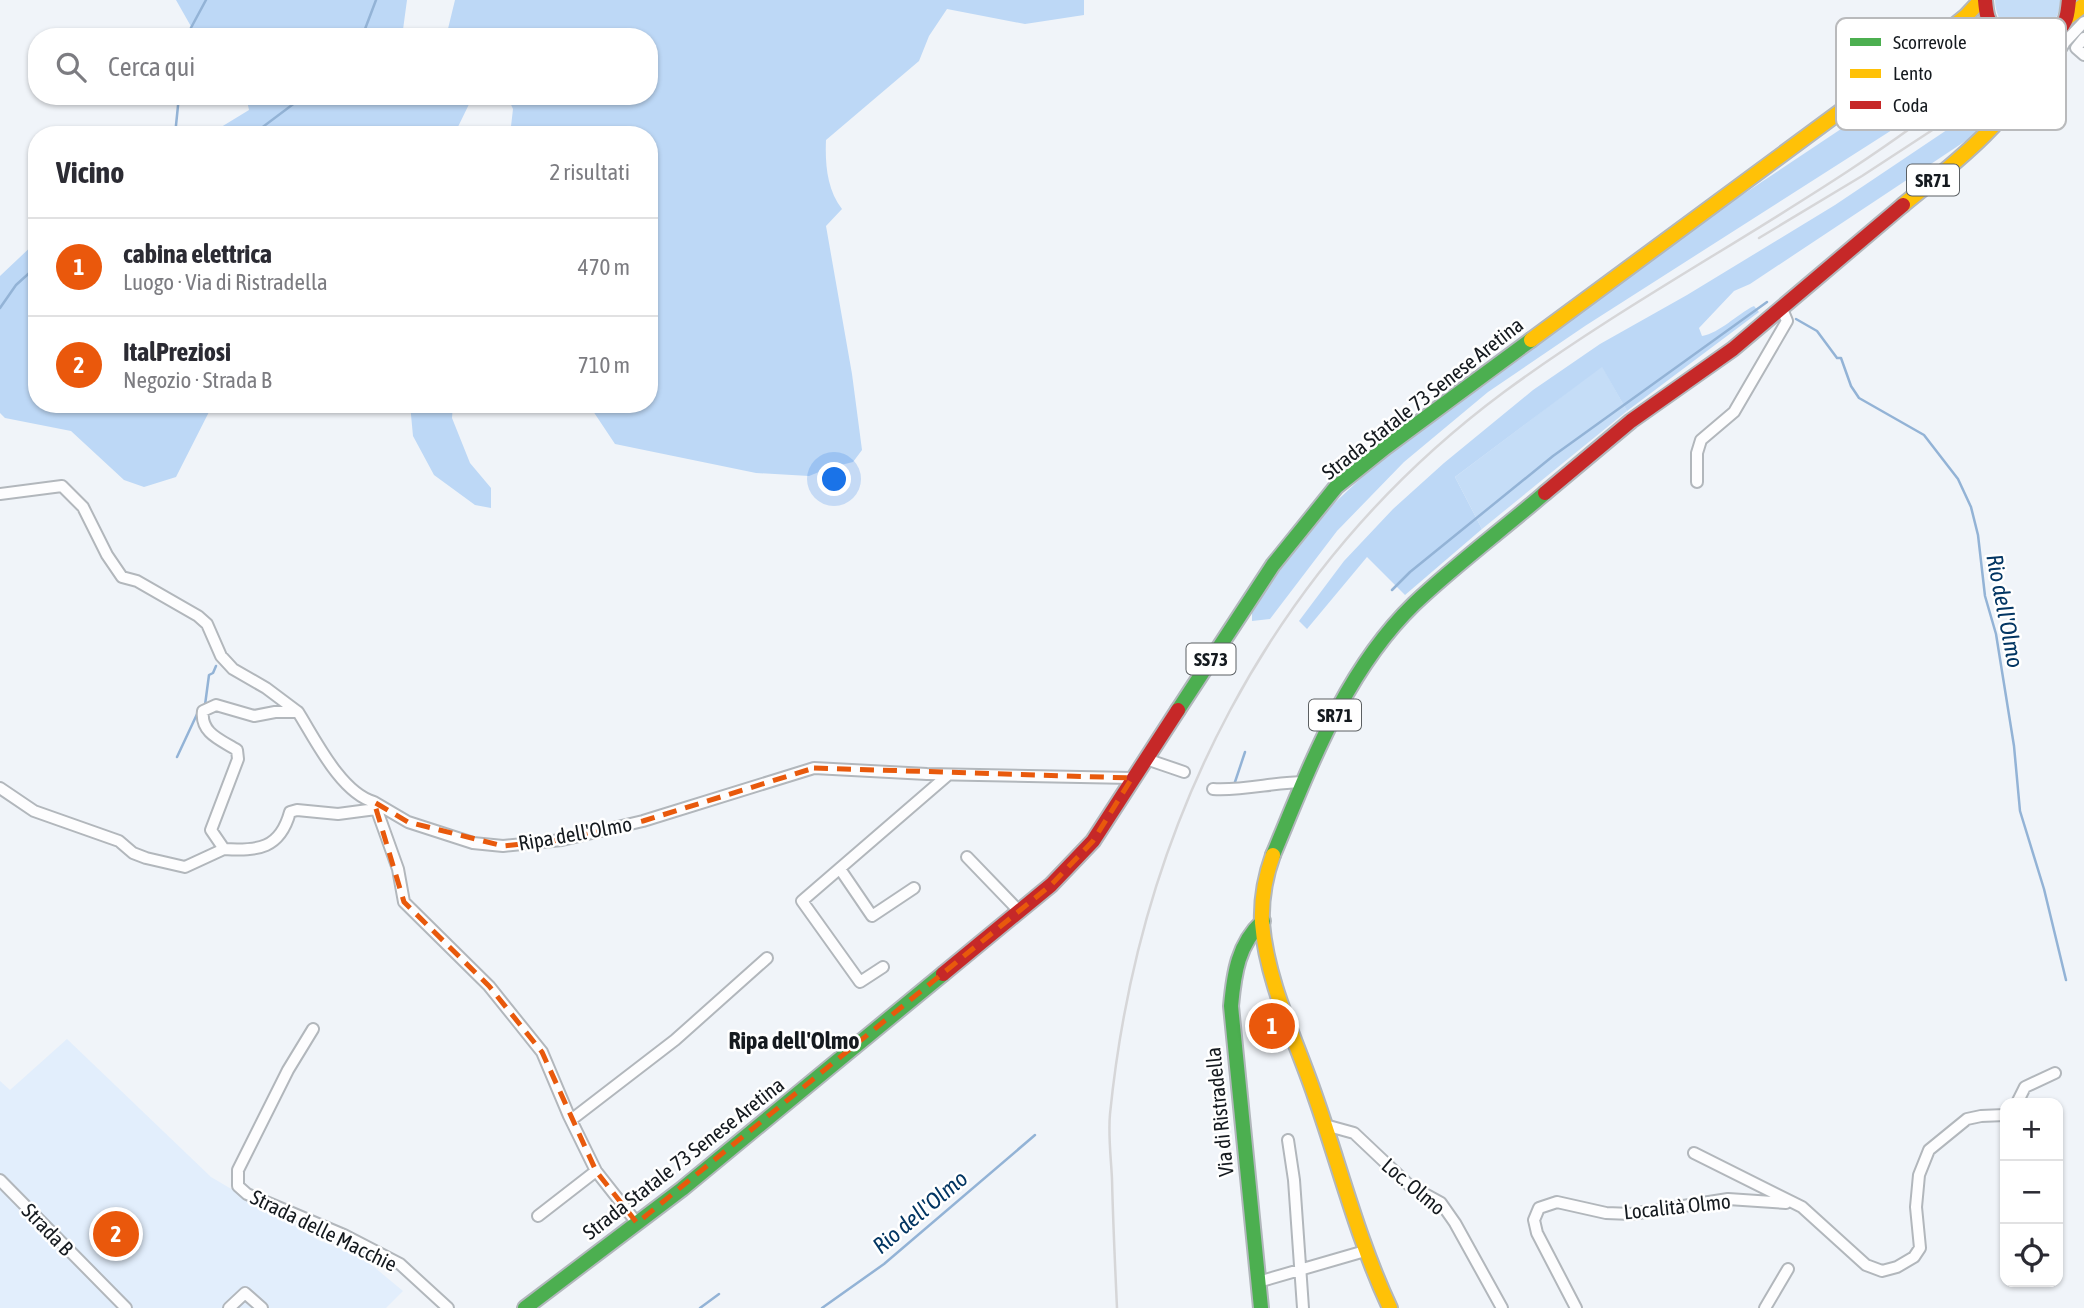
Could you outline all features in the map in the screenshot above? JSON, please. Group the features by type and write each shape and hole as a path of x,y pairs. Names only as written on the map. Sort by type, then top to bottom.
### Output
{"main road":[{"name":"Strada Statale 73 Senese Aretina","path":"1964,18 1983,0 1988,18"},
{"path":"2067,18 2069,0"},
{"path":"2067,18 2084,5"},
{"name":"Strada Statale 73 Senese Aretina","path":"525,1308 682,1189 1051,885 1093,841 1273,565 1336,487 1386,447 1836,115"},
{"name":"SR71","path":"1390,1308 1365,1251 1325,1125 1269,966 1263,921 1262,897 1270,866 1323,737 1354,679 1387,632 1414,604 1632,421 1733,349 1798,296 1988,130"},
{"name":"SR71","path":"1798,296 1831,277 2003,130"},
{"name":"Via di Ristradella","path":"1261,1308 1230,1006 1236,960 1252,929 1263,921"}],"street":[{"path":"2066,41 2084,22"},
{"path":"2084,38 2076,48 2084,55"},
{"path":"1698,482 1697,453 1701,440 1734,412 1787,321 1782,309"},
{"path":"0,494 62,486 83,507 107,555 122,577 137,581 198,616 207,624 222,656 233,669 299,712"},
{"path":"224,849 211,830 238,760 237,750 206,731 201,722 203,711 216,705 254,716 275,712 299,712"},
{"name":"Ripa dell'Olmo","path":"299,712 315,741 345,781 375,806 408,822 472,843 503,846 562,840 643,821 814,768 948,775 1132,778"},
{"path":"1146,759 1184,772"},
{"path":"883,967 860,982 802,901 948,775"},
{"path":"1213,789 1231,790 1285,782 1305,782"},
{"path":"0,788 34,811 119,841 133,853 146,858 185,867 224,849 265,847 280,835 290,812 297,810 338,814 375,806 398,869 404,902 489,986 542,1052 596,1171 637,1223"},
{"path":"967,857 1020,912"},
{"path":"840,869 872,916 914,888"},
{"path":"571,1120 674,1040 767,958"},
{"name":"Strada delle Macchie","path":"313,1029 288,1070 238,1170 238,1186 247,1194 344,1236 400,1264 447,1308"},
{"path":"2020,1098 2025,1087 2055,1073"},
{"name":"Località Olmo","path":"1694,1153 1802,1207 1866,1265 1882,1271 1914,1257 1920,1248 1916,1207 1919,1175 1929,1150 1967,1119 2000,1115"},
{"name":"Loc. Olmo","path":"1325,1125 1354,1133 1410,1186 1440,1203 1455,1223 1502,1308"},
{"path":"1288,1140 1294,1180 1304,1308"},
{"path":"538,1216 596,1171"},
{"name":"Strada B","path":"0,1180 126,1308"},
{"name":"Località Olmo","path":"1576,1308 1537,1233 1534,1220 1539,1208 1557,1202 1606,1213 1632,1214 1728,1199 1775,1201 1802,1207"},
{"path":"1258,1282 1365,1251"},
{"path":"1765,1308 1788,1269"},
{"path":"229,1308 245,1293 262,1308"}],"highlighted area":[{"path":"814,768 1132,778 1093,841 1051,885 637,1223 596,1171 542,1052 489,986 404,902 374,802 408,822 503,846 562,840 643,821"}],"shaded area":[{"path":"176,0 407,0 403,28 192,28"},
{"path":"455,0 1084,0 1084,15 1025,24 947,9 929,36 919,61 826,140 828,176 833,194 842,209 826,226 852,374 862,450 853,462 809,476 756,473 615,444 594,413 658,413 658,126 511,126 511,105 658,105 658,28 448,28"},
{"path":"1995,0 2060,0 2055,18 1998,16"},
{"path":"248,105 469,105 458,126 223,126 249,110"},
{"path":"1840,130 1892,130 1585,326 1488,392 1404,462 1337,531 1270,619 1252,621 1252,610 1326,511 1376,464 1709,217"},
{"path":"1947,130 1978,130 1750,284 1734,291 1699,328 1702,336 1715,331 1754,306 1759,312 1627,411 1602,367 1455,477 1482,529 1405,595 1367,557 1307,629 1299,621 1344,561 1393,509 1533,390 1600,344 1687,295 1835,205"},
{"path":"28,250 28,413 208,413 176,477 144,487 124,480 71,431 5,418 0,413 0,276"},
{"path":"1602,366 1627,411 1482,529 1455,477"},
{"path":"411,413 452,413 470,463 491,488 491,508 475,505 434,475 413,436"},
{"path":"67,1039 211,1177 318,1240 362,1257 403,1291 386,1308 0,1308 0,1081 10,1090"}],"waterway":[{"path":"191,28 206,0"},
{"path":"365,28 376,0"},
{"path":"176,126 178,105"},
{"path":"264,126 292,105"},
{"path":"0,308 16,285 28,274"},
{"name":"Rio dell'Olmo","path":"1392,590 1410,572 1553,456 1767,302"},
{"name":"Rio dell'Olmo","path":"1796,319 1817,331 1837,358 1841,358 1851,386 1859,398 1924,435 1958,479 1971,507 1978,535 1985,596 1996,634 2014,746 2020,811 2044,889 2066,980"},
{"path":"205,705 209,675 216,666"},
{"path":"177,757 198,712"},
{"name":"Rio dell'Olmo","path":"1234,785 1245,752"},
{"name":"Rio dell'Olmo","path":"822,1308 884,1264 1035,1135"},
{"path":"700,1308 719,1294"}],"railway":[{"path":"1117,1308 1109,1122 1126,1007 1151,904 1186,805 1230,710 1284,621 1348,538 1421,461 1504,392 1562,351 1802,201 1907,130"},
{"path":"1759,238 1932,130"}],"traffic: fast":[{"path":"1178,710 1273,565 1336,487 1531,340"},
{"path":"1273,855 1331,722 1348,690 1389,631 1414,604 1462,561 1545,493"},
{"path":"1261,1308 1231,1006 1236,971 1243,949 1263,921"},
{"path":"525,1308 682,1189 943,974"}],"traffic: slow":[{"path":"1964,18 1981,0"},
{"path":"2067,18 2084,5"},
{"path":"1531,340 1836,115"},
{"path":"1903,205 1990,130"},
{"path":"1273,855 1264,888 1262,914 1270,967 1359,1230 1390,1308"}],"traffic: jam":[{"path":"1985,0 1988,18"},
{"path":"2066,19 2069,0"},
{"path":"1545,493 1631,421 1733,349 1903,205"},
{"path":"943,974 1051,885 1093,841 1178,710"}],"place":[{"name":"cabina elettrica","path":"1272,1026"},
{"name":"ItalPreziosi","path":"116,1234"}],"district":[{"name":"Ripa dell'Olmo","path":"794,1040"}]}
